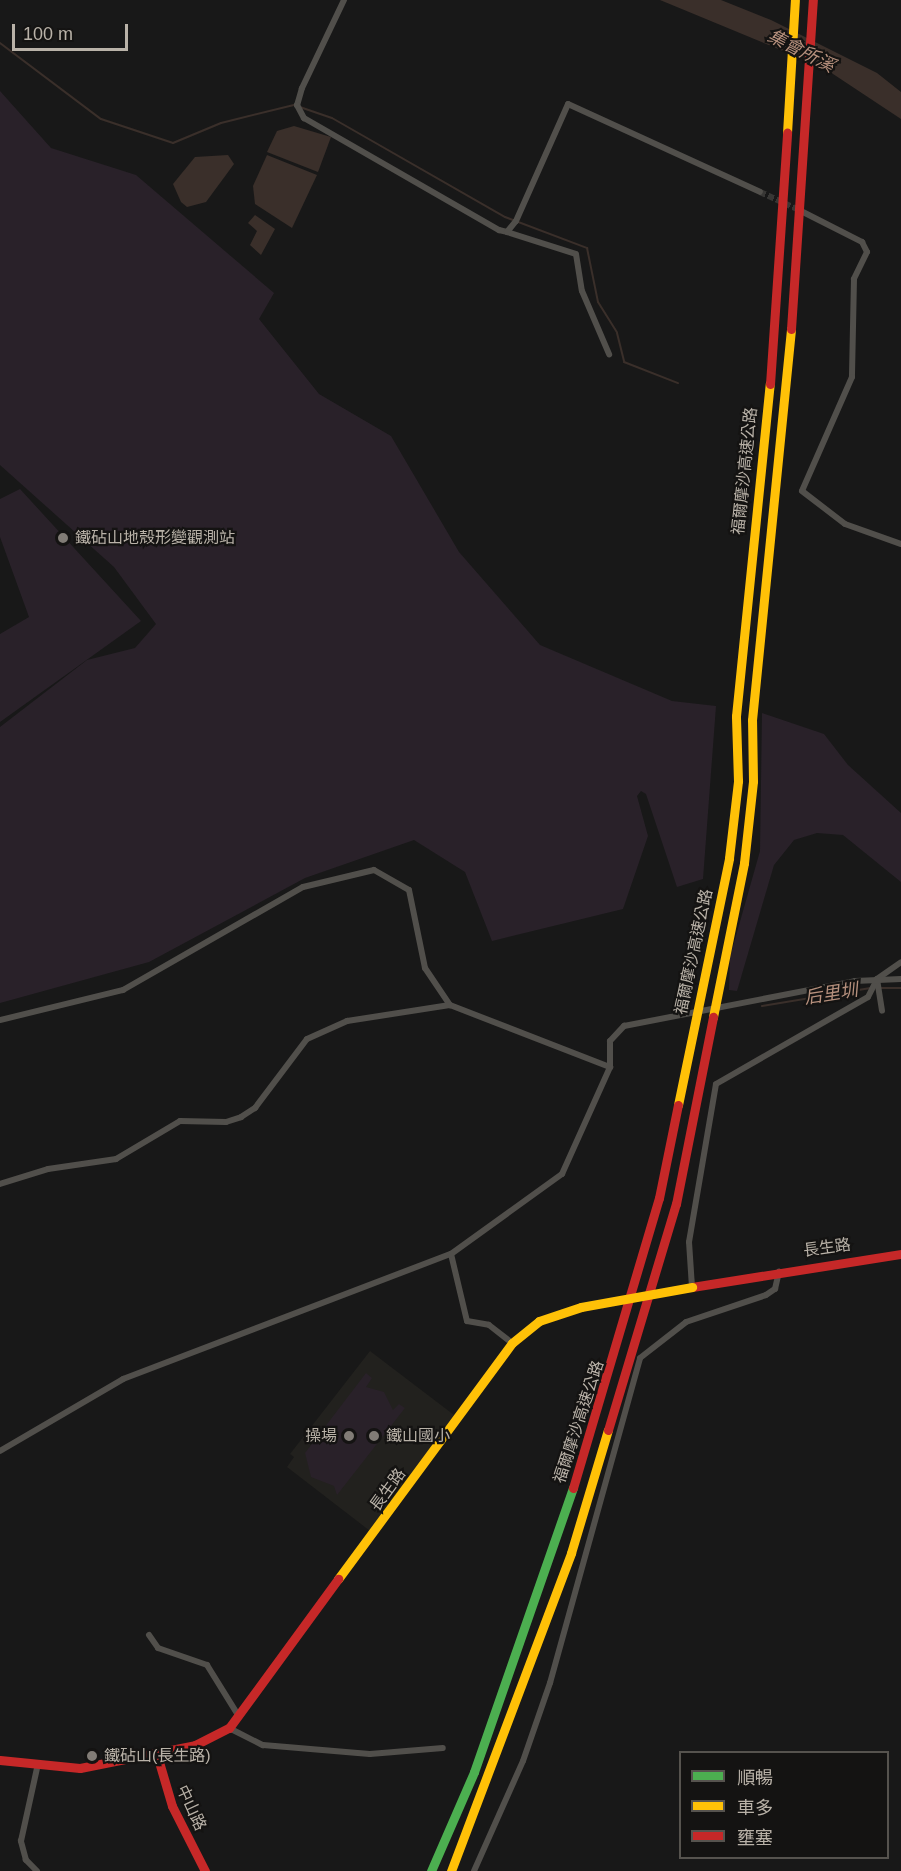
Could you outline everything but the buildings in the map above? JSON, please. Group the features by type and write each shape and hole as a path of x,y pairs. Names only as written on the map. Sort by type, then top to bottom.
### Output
{"main road":[{"name":"福爾摩沙高速公路","path":"431,1871 474,1772 549,1565 620,1342 659,1197 729,858 738,781 736,688 774,342 795,0"},
{"name":"福爾摩沙高速公路","path":"451,1871 571,1554 637,1338 675,1204 741,875 753,781 752,690 790,346 813,0"},
{"name":"長生路","path":"0,1760 37,1768 80,1768 157,1755 210,1740 229,1728 238,1714 270,1678 513,1343 539,1321 581,1307 779,1270 901,1254"},
{"name":"中山路","path":"157,1755 172,1806 205,1871"}],"street":[{"path":"344,0 302,88 297,105 304,118 507,232 576,254 582,291 609,354"},
{"path":"507,232 568,104 760,192"},
{"path":"798,209 862,242 867,252 855,279 852,377 802,491 845,524 901,544"},
{"path":"0,1020 123,990 303,888 374,870 409,890 425,968 450,1005"},
{"path":"692,1287 689,1242 710,1096 716,1084 868,998 877,979 901,962"},
{"path":"877,979 882,1011"},
{"path":"0,1451 123,1379 451,1254 562,1174 610,1067 610,1041 624,1026 746,1000 877,979 901,980"},
{"path":"0,1184 48,1169 116,1159 180,1121 226,1122 241,1117 255,1108 307,1040 347,1021 450,1005 610,1067"},
{"path":"451,1254 467,1321 489,1325 513,1343"},
{"path":"474,1871 523,1761 550,1683 640,1358 686,1322 766,1295 775,1289 779,1270"},
{"path":"149,1635 158,1648 207,1665 238,1714"},
{"path":"229,1728 263,1744 370,1754 443,1748"},
{"path":"37,1768 21,1841 26,1860 37,1871"}],"shaded area":[{"path":"0,91 51,148 136,175 274,293 259,319 319,394 391,436 459,552 540,645 672,701 716,706 703,879 677,887 646,794 641,791 637,796 648,836 623,909 492,941 465,872 414,840 305,878 149,962 0,1003 0,727 87,660 135,648 156,624 114,567 0,465"},
{"path":"20,489 141,621 0,722 0,634 29,617 0,537 0,499"},
{"path":"762,713 824,734 848,765 901,813 901,882 843,835 817,833 794,840 774,865 737,991 729,990 730,957 760,851"},
{"name":"鐵山國小","path":"370,1351 458,1418 370,1531 287,1467 294,1457 290,1454"},
{"path":"366,1373 372,1378 366,1387 384,1392 393,1410 399,1404 405,1408 337,1495 334,1486 311,1477 305,1453"}],"water":[{"name":"集會所溪","path":"660,0 721,0 771,20 877,73 901,92 901,119 824,68"},
{"path":"294,126 331,137 318,172 267,152 277,131"},
{"path":"228,155 234,164 206,202 187,207 181,202 173,184 195,157"},
{"path":"267,155 317,175 292,228 255,204 253,186"},
{"path":"255,215 275,229 261,255 250,245 257,231 248,223"}],"waterway":[{"path":"0,43 101,119 173,143 221,123 294,105 332,118 505,217 587,248 598,302 617,333 624,362 678,383"},
{"name":"后里圳","path":"762,1006 871,988"},
{"name":"后里圳","path":"880,988 901,988"}],"tunnel":[{"path":"760,192 797,209"}],"traffic: fast":[{"path":"431,1871 474,1772 573,1488"}],"traffic: slow":[{"path":"787,133 795,0"},
{"path":"752,720 791,329"},
{"path":"736,716 770,384"},
{"path":"678,1105 729,858 738,781 736,716"},
{"path":"713,1017 744,863 753,781 752,720"},
{"path":"581,1307 692,1287"},
{"path":"338,1579 512,1343 539,1321 581,1307"},
{"path":"451,1871 571,1553 608,1430"}],"traffic: jam":[{"path":"791,329 813,0"},
{"path":"770,384 787,133"},
{"path":"608,1430 676,1204 713,1017"},
{"path":"573,1488 659,1198 678,1105"},
{"path":"692,1287 901,1254"},
{"path":"0,1760 80,1768 195,1745 229,1728 338,1579"},
{"path":"157,1755 172,1806 205,1871"}],"place":[{"name":"鐵砧山地殼形變觀測站","path":"63,538"},
{"name":"操場","path":"349,1436"},
{"name":"鐵山國小","path":"374,1436"},
{"name":"鐵砧山(長生路)","path":"92,1756"}]}
